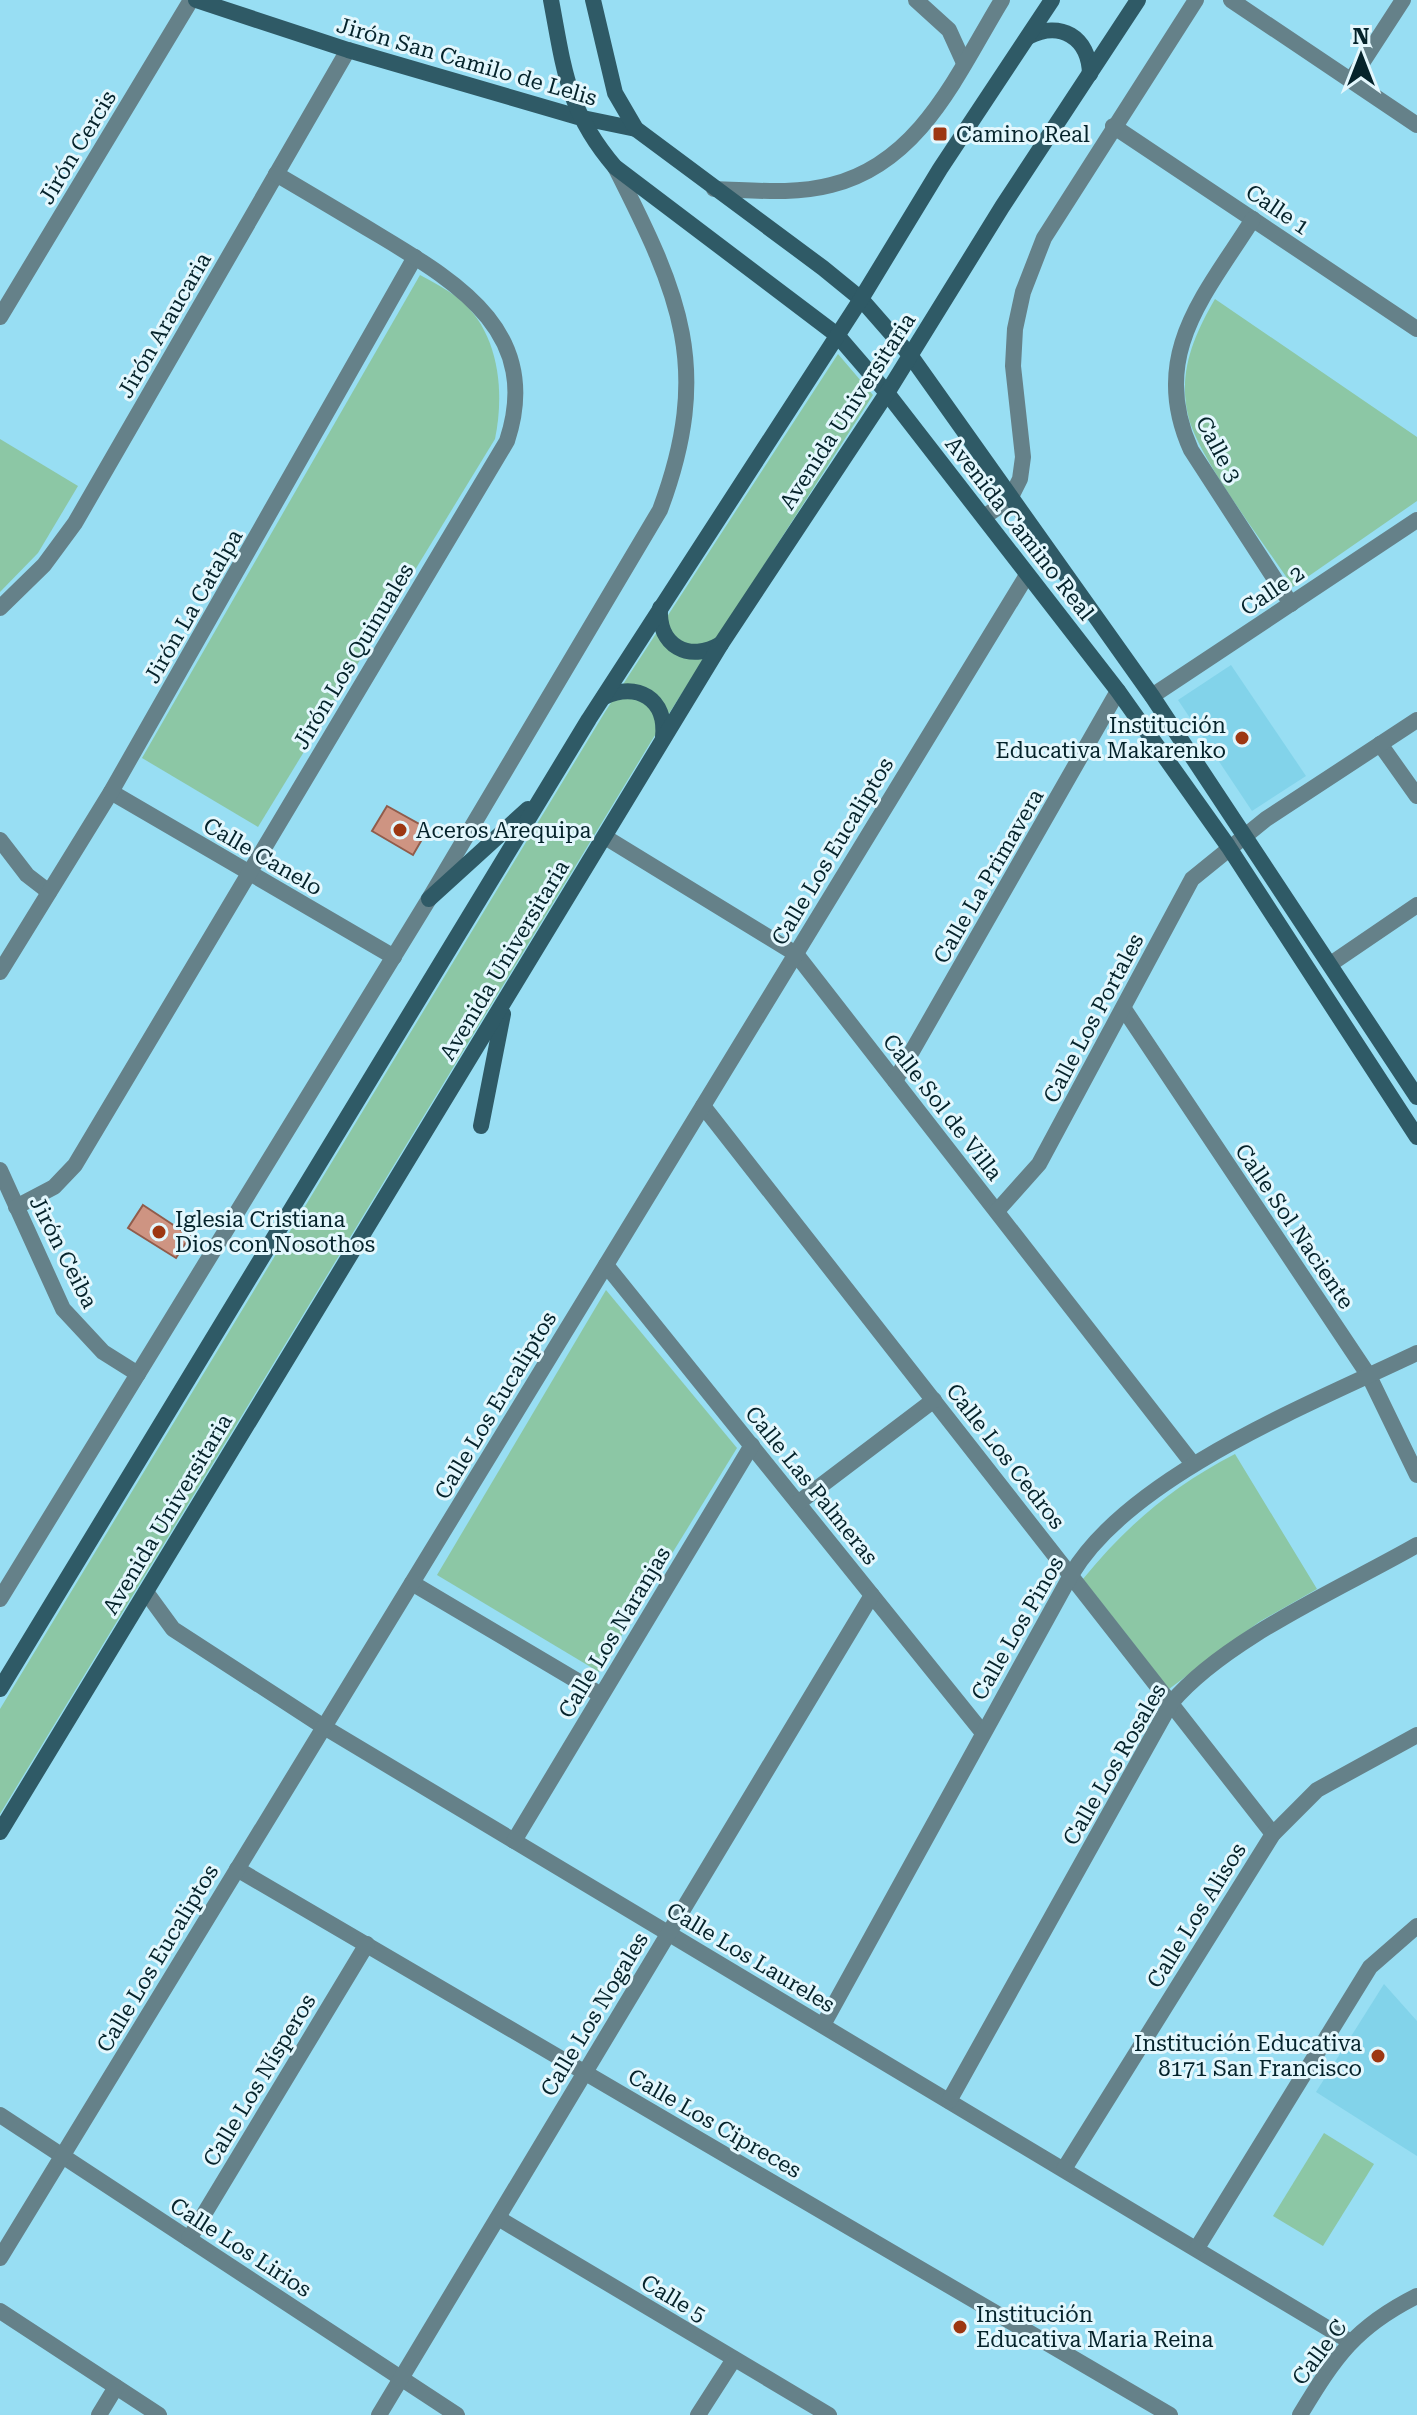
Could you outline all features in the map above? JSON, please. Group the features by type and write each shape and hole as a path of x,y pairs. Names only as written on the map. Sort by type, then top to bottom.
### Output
{"main road":[{"name":"Jirón San Camilo de Lelis","path":"193,0 348,50 578,117 636,129"},
{"name":"Avenida Camino Real","path":"551,0 563,65 578,117 615,167 837,335 887,393 1118,691 1228,846 1417,1137"},
{"name":"Avenida Camino Real","path":"593,0 615,93 636,129 861,299 910,355 1152,696 1332,963 1417,1097"},
{"path":"0,1689 541,798 861,299 940,169 1052,0"},
{"name":"Avenida Universitaria","path":"0,1832 721,644 887,393 1138,0"},
{"path":"1028,37 1052,29 1077,38 1085,48 1090,74"},
{"path":"660,608 659,624 666,638 677,649 692,654 707,652 721,644"},
{"path":"604,697 619,690 634,690 649,696 660,708 665,723 663,738"},
{"path":"429,899 541,798"},
{"path":"481,1126 506,998"}],"street":[{"name":"Jirón Cercis","path":"0,317 193,0"},
{"path":"916,0 949,30 964,63"},
{"path":"714,189 791,191 832,185 871,170 903,148 931,119 1002,0"},
{"path":"984,517 1010,499 1020,479 1023,457 1013,366 1017,314 1044,238 1196,0"},
{"path":"1231,0 1417,125"},
{"path":"1351,80 1403,0"},
{"name":"Jirón Araucaria","path":"0,608 44,565 75,523 348,50"},
{"name":"Calle 1","path":"1113,126 1417,329"},
{"path":"4,1593 394,957 660,510 677,466 686,418 688,377 681,322 659,253 615,167"},
{"name":"Jirón Los Quinuales","path":"16,1207 54,1187 75,1165 507,441 517,410 517,380 508,351 489,317 463,288 276,174"},
{"name":"Calle 3","path":"1253,219 1185,327 1175,371 1175,397 1179,423 1191,450 1291,604"},
{"name":"Jirón La Catalpa","path":"0,972 111,792 415,257"},
{"name":"Calle 2","path":"1152,696 1417,520"},
{"name":"Calle Los Eucaliptos","path":"0,2258 1027,575"},
{"name":"Calle La Primavera","path":"895,1081 1118,691"},
{"name":"Calle Los Portales","path":"997,1211 1039,1164 1192,879 1228,846 1417,720"},
{"path":"1380,744 1417,796"},
{"name":"Calle Canelo","path":"111,792 394,957"},
{"name":"Calle Sol de Villa","path":"605,837 796,954 1193,1464"},
{"path":"0,840 27,875 49,892"},
{"path":"1332,963 1417,905"},
{"name":"Calle Sol Naciente","path":"1124,1009 1369,1376 1417,1475"},
{"name":"Calle Los Cedros","path":"703,1106 1273,1834"},
{"name":"Jirón Ceiba","path":"0,1170 63,1309 103,1352 138,1374"},
{"name":"Calle Las Palmeras","path":"606,1265 983,1733"},
{"name":"Calle Los Pinos","path":"823,2025 1071,1575 1104,1534 1128,1510 1193,1464 1417,1353"},
{"path":"798,1503 934,1400"},
{"name":"Calle Los Naranjas","path":"514,1841 752,1445"},
{"name":"Calle Los Rosales","path":"949,2101 1171,1703 1185,1687 1260,1633 1417,1545"},
{"path":"0,1570 4,1593"},
{"path":"412,1583 601,1695"},
{"name":"Calle Los Laureles","path":"146,1592 173,1629 324,1727 1349,2341"},
{"name":"Calle Los Nogales","path":"379,2415 872,1595"},
{"name":"Calle Los Alisos","path":"1064,2169 1273,1834 1317,1790 1417,1735"},
{"name":"Calle Los Cipreces","path":"237,1869 1170,2415"},
{"path":"1197,2248 1370,1967 1417,1926"},
{"name":"Calle Los Nísperos","path":"189,2239 367,1944"},
{"name":"Calle Los Lirios","path":"0,2115 457,2415"},
{"name":"Calle 5","path":"498,2218 829,2415"},
{"name":"Calle C","path":"1300,2415 1349,2341 1370,2324 1417,2296"},
{"path":"0,2311 159,2415"},
{"path":"698,2415 734,2359"},
{"path":"99,2415 116,2387"}],"shaded area":[{"name":"Institución Educativa Makarenko","path":"1231,665 1306,776 1252,811 1178,700"},
{"name":"Institución Educativa 8171 San Francisco","path":"1384,1984 1417,2021 1417,2156 1316,2092"}],"green space":[{"path":"420,275 458,298 472,312 490,344 496,363 499,401 495,439 258,827 142,758"},
{"path":"1215,299 1417,437 1417,501 1293,587 1218,477 1194,433 1188,415 1185,384 1190,354"},
{"path":"838,354 873,395 652,740 0,1814 0,1709 605,712"},
{"path":"0,439 78,486 38,553 0,592"},
{"path":"606,1290 737,1448 599,1672 437,1575"},
{"path":"1235,1454 1317,1589 1259,1622 1169,1689 1083,1579 1152,1508 1191,1479"},
{"path":"1324,2133 1374,2164 1323,2246 1273,2216"}],"building":[{"name":"Aceros Arequipa","path":"387,806 428,829 413,855 372,831"},
{"name":"Iglesia Cristiana Dios con Nosothos","path":"143,1205 190,1236 176,1258 128,1228"}],"place":[{"name":"Camino Real","path":"940,134"},
{"name":"Institución Educativa Makarenko","path":"1242,738"},
{"name":"Aceros Arequipa","path":"400,830"},
{"name":"Iglesia Cristiana Dios con Nosothos","path":"159,1232"},
{"name":"Institución Educativa 8171 San Francisco","path":"1378,2056"},
{"name":"Institución Educativa Maria Reina","path":"960,2327"}]}
